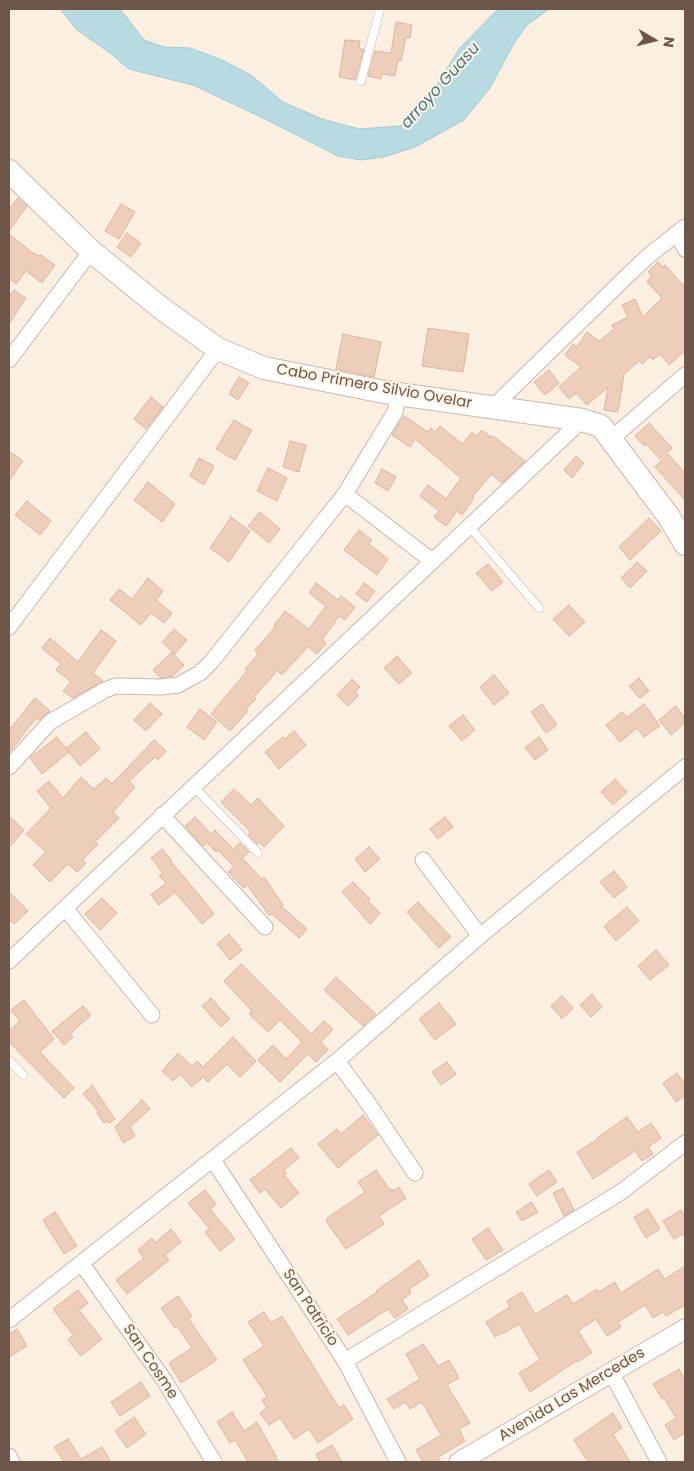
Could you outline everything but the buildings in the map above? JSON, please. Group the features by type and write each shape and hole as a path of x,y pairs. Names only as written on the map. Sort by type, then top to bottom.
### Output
{"main road":[{"name":"Cabo Primero Silvio Ovelar","path":"9,171 90,251 161,308 218,349 264,368 399,394 582,420 601,426 669,518 685,544"}],"street":[{"path":"493,407 630,272 681,230 685,249"},
{"path":"9,360 90,251"},
{"path":"9,627 218,349"},
{"path":"611,439 685,375"},
{"path":"9,767 50,722 104,690 116,686 161,687 178,685 200,673 212,661 345,494 395,412 399,394"},
{"path":"9,961 582,420"},
{"path":"345,494 432,561"},
{"path":"9,1320 337,1061 480,936 685,767"},
{"path":"162,815 265,927"},
{"path":"423,860 480,936"},
{"path":"65,908 152,1015"},
{"path":"337,1061 415,1173"},
{"path":"345,1361 621,1192 685,1143"},
{"name":"San Patricio","path":"213,1160 345,1361 398,1462"},
{"name":"San Cosme","path":"82,1264 164,1380 214,1462"},
{"name":"Avenida Las Mercedes","path":"459,1462 685,1328"},
{"path":"612,1372 660,1462"},
{"path":"9,1456 12,1462"}],"lane":[{"path":"361,81 380,9"},
{"path":"468,526 539,608"},
{"path":"193,786 258,853"},
{"path":"9,1060 23,1075"}],"water":[{"name":"arroyo Guasu","path":"60,9 120,9 144,40 164,47 190,48 222,60 251,75 283,102 322,119 359,129 400,126 428,100 459,49 498,9 549,9 527,25 514,43 490,88 464,120 415,147 384,157 361,160 338,156 193,85 129,69 76,29"}]}
